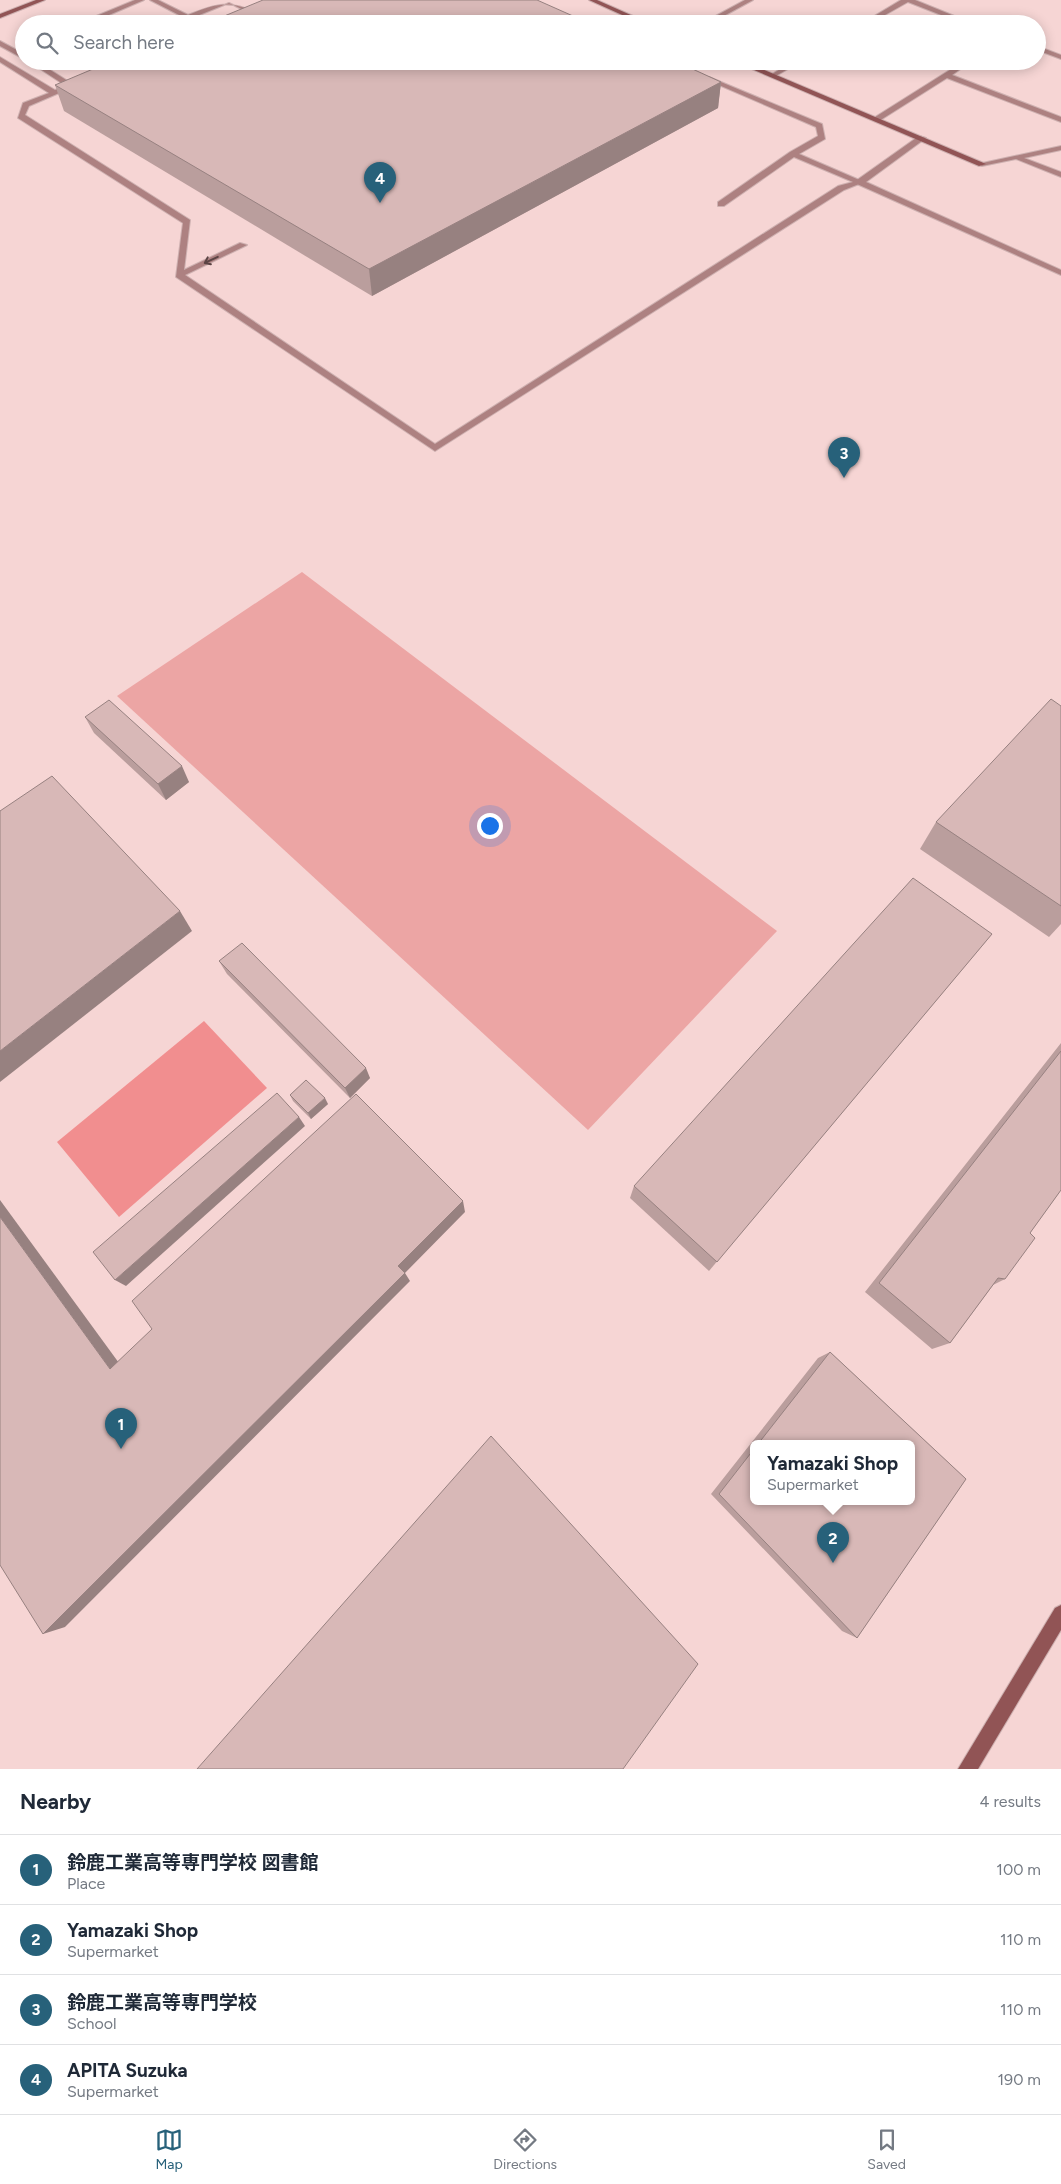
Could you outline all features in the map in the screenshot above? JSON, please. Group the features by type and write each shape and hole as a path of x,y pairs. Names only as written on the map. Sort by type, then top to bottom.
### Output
{"street":[{"path":"0,16 42,0"},
{"path":"104,14 142,0"},
{"path":"153,0 184,15"},
{"path":"193,15 229,0 254,13"},
{"path":"595,0 628,15"},
{"path":"721,15 750,0"},
{"path":"880,15 907,0 947,15"},
{"path":"247,15 261,10"},
{"path":"0,43 15,52"},
{"path":"1046,51 1061,57"},
{"path":"0,59 15,68"},
{"path":"18,70 55,93"},
{"path":"45,70 72,86"},
{"path":"758,70 982,164 1061,148"},
{"path":"772,76 783,70"},
{"path":"876,119 955,70"},
{"path":"695,72 819,126 822,137 793,154 721,204"},
{"path":"947,75 1061,120"},
{"path":"80,82 26,105 22,116 187,222 179,275"},
{"path":"735,102 748,95"},
{"path":"179,275 435,448 841,188 860,182 922,138"},
{"path":"793,154 860,182 1061,273"},
{"path":"1016,157 1061,175"},
{"path":"179,275 242,245"},
{"path":"967,1769 1061,1614"}],"shaded area":[{"path":"302,572 777,931 588,1130 117,696"},
{"path":"204,1021 267,1088 119,1217 57,1142"}],"building":[{"path":"263,0 537,0 571,15 227,15"},
{"path":"91,70 695,70 721,82 369,269 55,85"},
{"path":"1051,699 1061,706 1061,906 936,822"},
{"path":"109,700 182,766 158,784 85,717"},
{"path":"52,776 180,911 0,1051 0,811"},
{"path":"913,878 992,934 717,1262 634,1186"},
{"path":"242,943 366,1068 345,1088 219,961"},
{"path":"1061,1051 1061,1190 1030,1233 1035,1238 1005,1279 998,1278 950,1343 879,1283"},
{"path":"306,1080 325,1098 308,1113 290,1095"},
{"path":"277,1093 299,1117 115,1280 93,1252"},
{"path":"356,1094 463,1201 398,1266 405,1273 43,1634 0,1565 0,1217 110,1369 152,1329 132,1301"},
{"path":"830,1352 966,1479 857,1638 719,1494 750,1454 750,1505 915,1505 915,1440 761,1440"},
{"path":"491,1436 698,1664 623,1769 197,1769"}],"place":[{"name":"APITA Suzuka","path":"380,203"},
{"name":"鈴鹿工業高等専門学校","path":"844,478"},
{"name":"鈴鹿工業高等専門学校 図書館","path":"121,1449"},
{"name":"Yamazaki Shop","path":"833,1563"}]}
